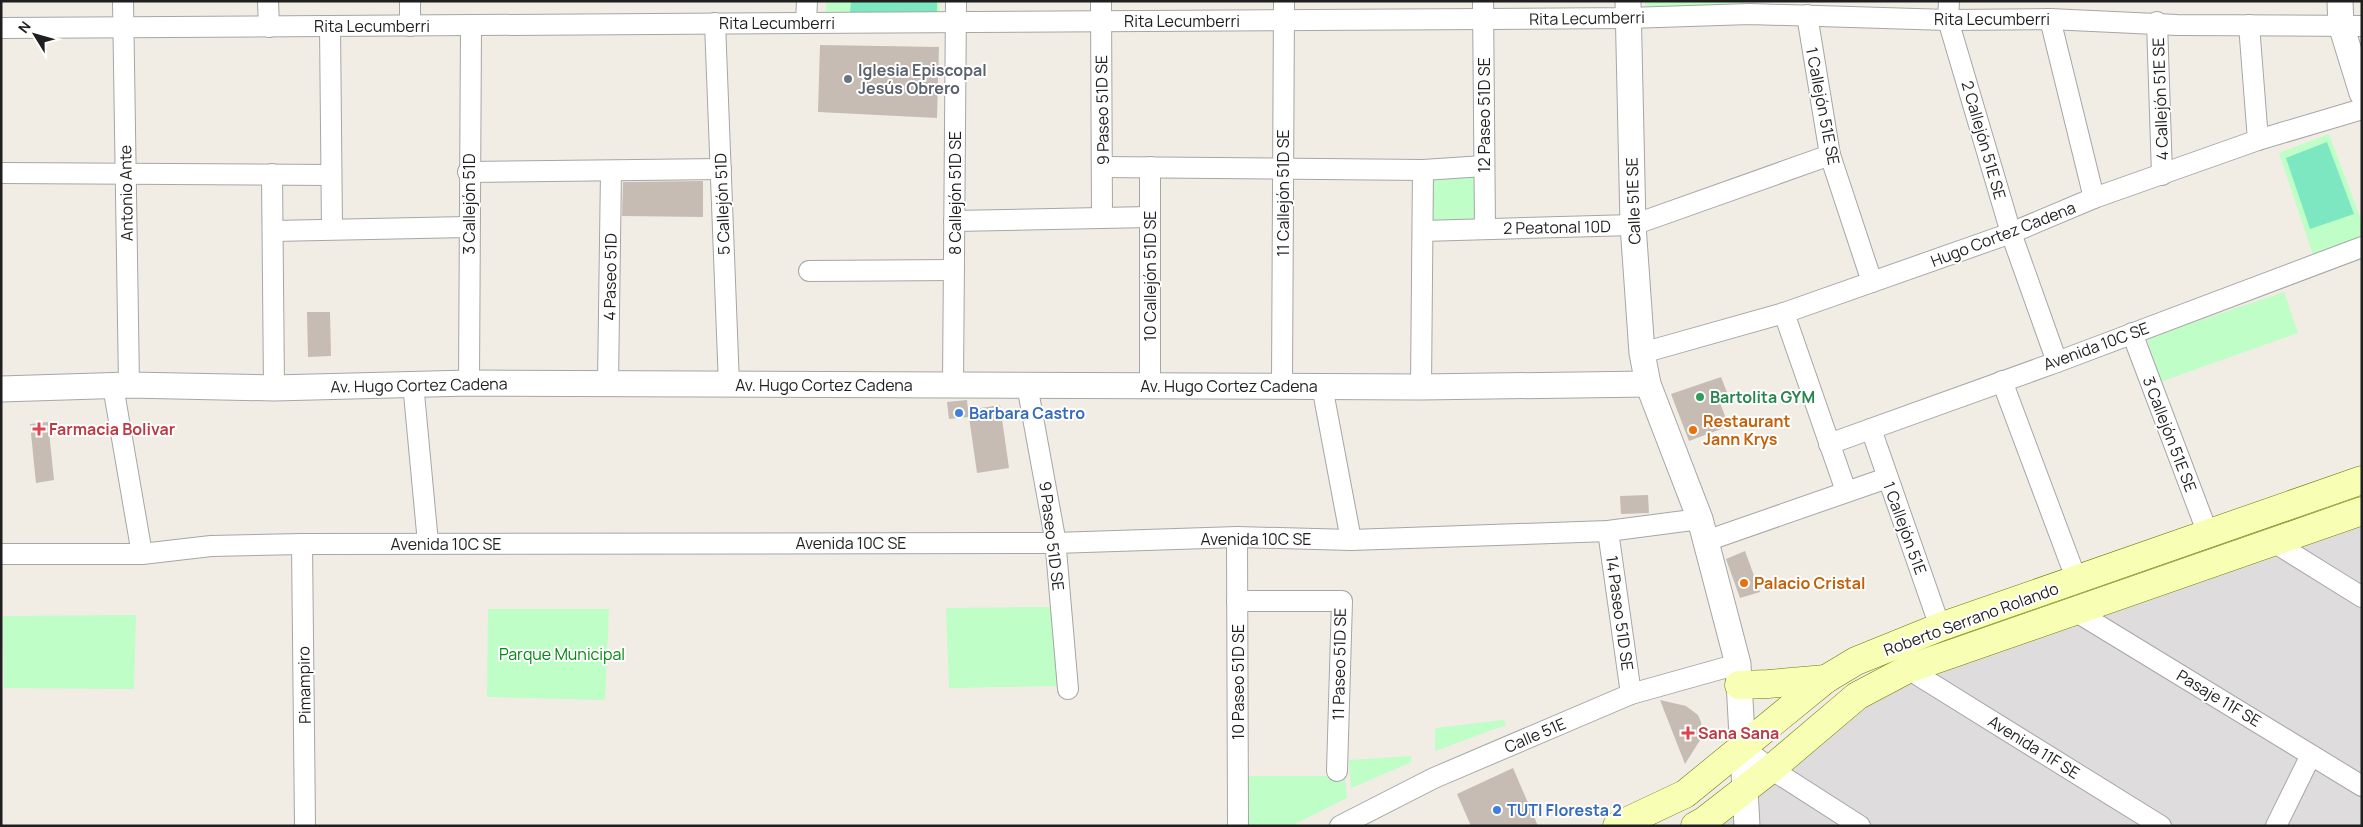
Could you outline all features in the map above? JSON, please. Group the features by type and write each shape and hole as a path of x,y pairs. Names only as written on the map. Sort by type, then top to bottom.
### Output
{"main road":[{"name":"Roberto Serrano Rolando","path":"1617,826 1685,794 1826,679 1856,661 1940,628 2362,480"},
{"name":"Roberto Serrano Rolando","path":"1695,826 1745,790 1857,696 1908,669 2362,511"},
{"path":"1738,675 1826,679"}],"street":[{"name":"Antonio Ante","path":"123,1 125,173 121,386 142,554"},
{"path":"268,1 269,27"},
{"path":"410,1 410,26"},
{"path":"806,23 807,1"},
{"name":"8 Callejón 51D SE","path":"953,384 956,1"},
{"name":"9 Paseo 51D SE","path":"1101,1 1102,218"},
{"name":"Rita Lecumberri","path":"1,28 1101,21 1284,11 1750,8 1807,15 1949,11 2050,19 2157,22 2177,25 2249,24 2348,17"},
{"name":"12 Paseo 51D SE","path":"1483,10 1485,229"},
{"name":"Calle 51E SE","path":"1628,10 1633,225 1642,353 1648,384 1703,530 1738,675 1746,826"},
{"name":"11 Callejón 51D SE","path":"1282,385 1284,11"},
{"name":"2 Callejón 51E SE","path":"1949,11 2011,233 2057,362"},
{"name":"1 Callejón 51E SE","path":"1807,15 1830,155 1872,282"},
{"path":"2348,17 2362,93"},
{"path":"2050,19 2094,198"},
{"name":"4 Callejón 51E SE","path":"2157,22 2162,175"},
{"name":"5 Callejón 51D","path":"715,24 729,385"},
{"path":"2249,24 2258,140"},
{"name":"3 Callejón 51D","path":"468,383 468,172 471,25"},
{"path":"330,26 332,229"},
{"name":"Hugo Cortez Cadena","path":"1642,353 1784,313 2011,233 2094,198 2258,140 2362,109"},
{"name":"2 Peatonal 10D","path":"1423,231 1633,225 1830,155"},
{"name":"10 Callejón 51D SE","path":"1150,166 1150,386"},
{"path":"1102,167 1423,170 1484,166"},
{"path":"468,172 721,169"},
{"path":"1421,386 1423,170"},
{"name":"4 Paseo 51D","path":"608,383 611,171"},
{"path":"1,173 331,175"},
{"path":"272,174 274,388"},
{"path":"954,221 1150,217"},
{"path":"273,231 468,227"},
{"name":"Avenida 10C SE","path":"1829,444 2057,362 2362,247"},
{"path":"809,272 954,270"},
{"path":"1784,313 1846,491"},
{"name":"3 Callejón 51E SE","path":"2132,333 2208,534"},
{"path":"2002,381 2077,581"},
{"path":"413,383 428,544"},
{"name":"Av. Hugo Cortez Cadena","path":"1,389 121,386 274,388 413,383 1150,386 1648,384"},
{"name":"9 Paseo 51D SE","path":"1027,385 1055,544 1068,689"},
{"path":"1322,386 1352,540"},
{"name":"1 Callejón 51E","path":"1871,429 1940,628"},
{"name":"Avenida 10C SE","path":"1,554 142,554 211,546 302,544 1055,544 1237,537 1352,540 1608,531 1703,530 1887,478"},
{"name":"14 Paseo 51D SE","path":"1608,531 1631,694"},
{"name":"10 Paseo 51D SE","path":"1237,537 1238,826"},
{"path":"2272,541 2362,597"},
{"name":"Pimampiro","path":"302,544 305,826"},
{"name":"11 Paseo 51D SE","path":"1237,601 1342,601 1337,771"},
{"name":"Pasaje 11F SE","path":"2076,611 2362,786"},
{"name":"Avenida 11F SE","path":"1908,669 2161,826"},
{"name":"Calle 51E","path":"1340,826 1434,778 1631,694 1738,675"},
{"path":"1742,747 1771,769 1860,826"},
{"path":"2276,826 2311,755"},
{"path":"1745,790 1761,826"}],"shaded area":[{"path":"2362,524 2362,826 1721,826 1839,720 1896,685"}],"green space":[{"path":"826,1 940,1 939,15 826,17"},
{"path":"851,1 937,1 937,13 850,12"},
{"path":"1645,1 1745,1 1745,7 1645,6"},
{"path":"2329,134 2362,222 2362,240 2314,258 2279,153"},
{"path":"2327,142 2354,214 2310,229 2286,158"},
{"path":"1484,166 1485,229 1423,231 1423,170"},
{"path":"2284,292 2298,333 2160,382 2147,338"},
{"path":"1055,607 1064,686 949,688 946,608"},
{"name":"Parque Municipal","path":"488,609 609,609 605,700 487,697"},
{"path":"136,615 134,689 4,688 3,616"},
{"path":"1504,720 1506,725 1435,751 1435,728"},
{"path":"1411,756 1412,762 1351,788 1349,760"},
{"path":"1249,776 1345,776 1347,798 1291,826 1249,826"}],"building":[{"path":"820,45 939,47 937,118 818,112"},
{"path":"703,181 703,217 622,216 623,182"},
{"path":"307,312 330,312 331,356 308,357"},
{"path":"1721,377 1730,400 1720,403 1729,426 1689,441 1671,394"},
{"path":"967,400 968,410 1000,405 1009,468 977,473 969,417 949,419 947,402"},
{"path":"48,422 54,480 36,483 30,424"},
{"path":"1648,495 1649,513 1621,514 1620,496"},
{"path":"1745,551 1760,592 1740,598 1726,559"},
{"name":"Sana Sana","path":"1660,700 1686,706 1698,715 1701,722 1702,737 1685,764"},
{"name":"TUTI Floresta 2","path":"1513,768 1538,826 1471,826 1457,794"}],"place":[{"name":"Iglesia Episcopal Jesús Obrero","path":"848,79"},
{"name":"Bartolita GYM","path":"1700,397"},
{"name":"Barbara Castro","path":"959,413"},
{"name":"Farmacia Bolivar","path":"39,429"},
{"name":"Restaurant Jann Krys","path":"1693,430"},
{"name":"Palacio Cristal","path":"1744,583"},
{"name":"Sana Sana","path":"1688,733"},
{"name":"TUTI Floresta 2","path":"1497,810"}]}
